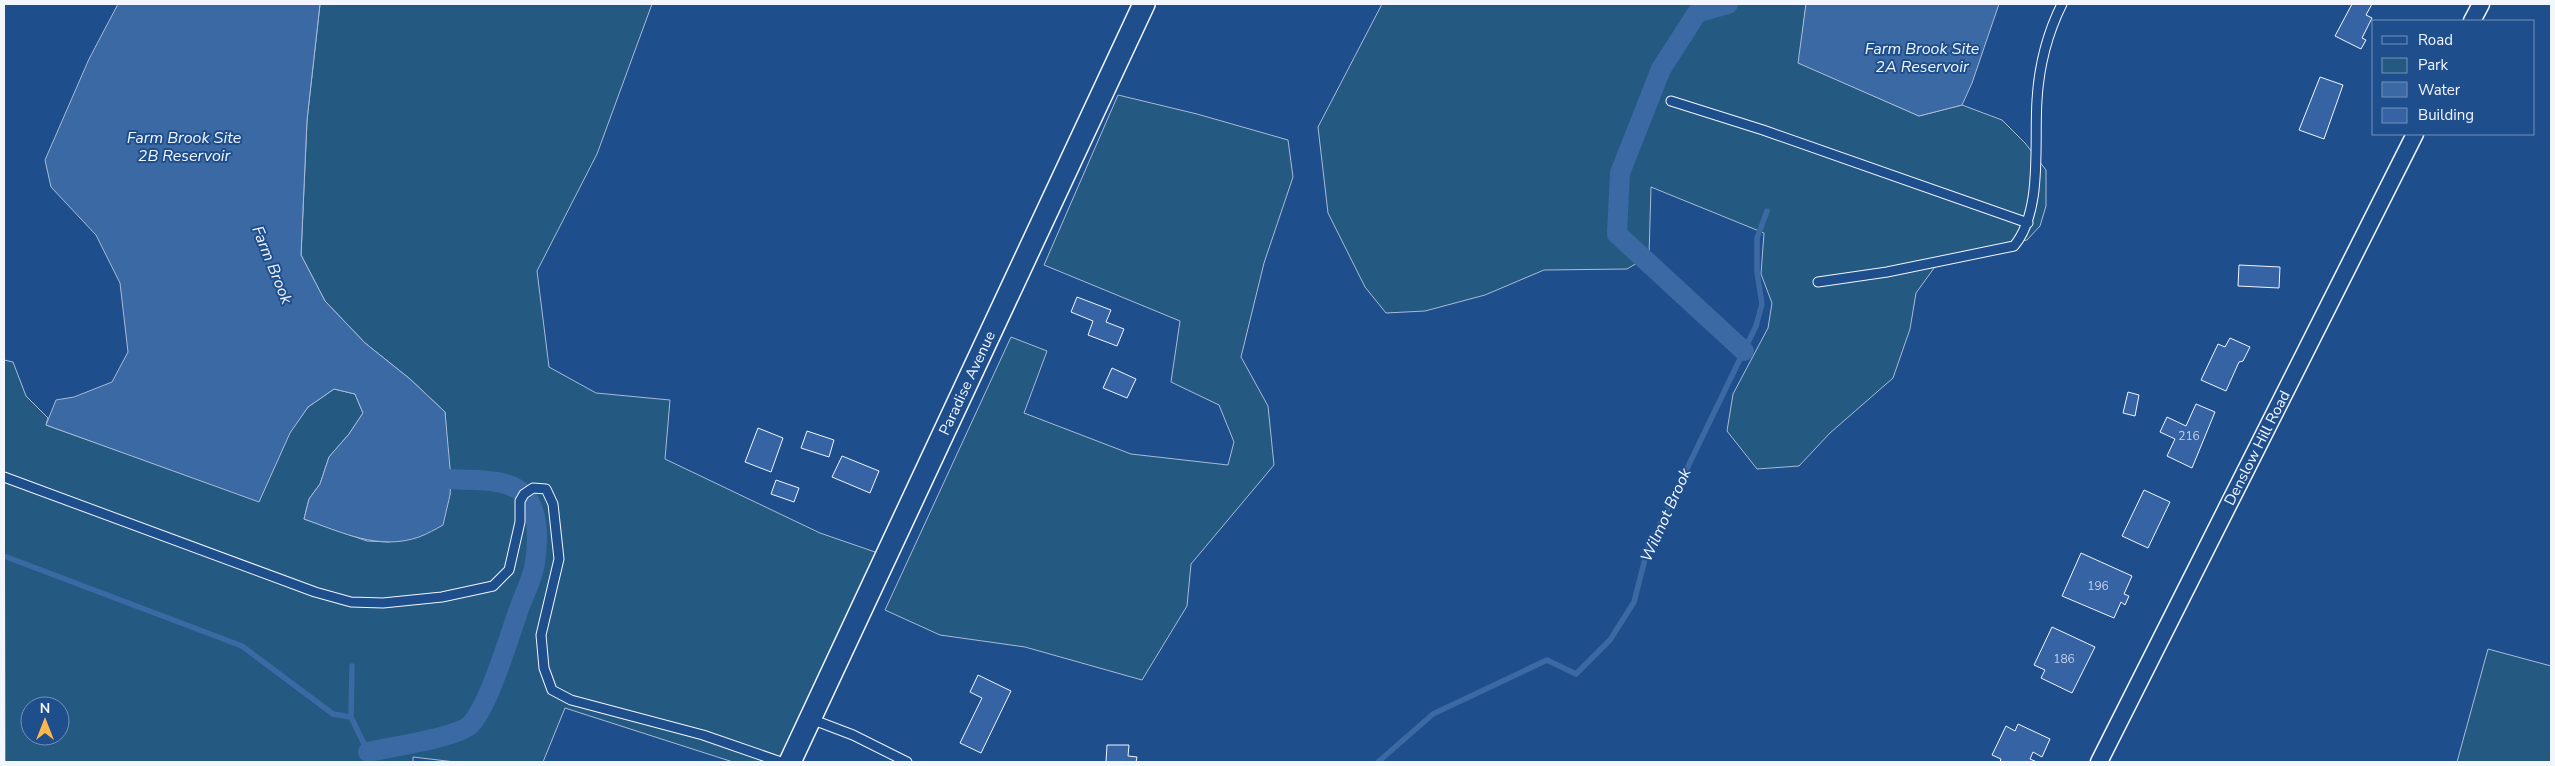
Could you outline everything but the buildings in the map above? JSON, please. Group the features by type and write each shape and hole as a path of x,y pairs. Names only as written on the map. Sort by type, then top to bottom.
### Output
{"street":[{"name":"Paradise Avenue","path":"790,762 1144,4"},
{"path":"2473,20 2481,4"},
{"name":"Denslow Hill Road","path":"2099,762 2414,135"}],"lane":[{"path":"1818,282 1887,272 2014,246 2028,224 2032,204 2037,99 2042,57 2062,4"},
{"path":"1671,101 1764,130 2028,224"},
{"path":"4,477 315,592 351,602 383,603 442,597 493,586 509,570 520,522 520,502 524,494 533,488 546,489 553,504 559,559 541,634 544,668 552,690 571,700 703,735 781,762"},
{"path":"810,718 853,735 907,762"}],"green space":[{"path":"320,4 652,4 597,154 537,271 549,367 596,393 670,400 665,459 820,533 878,553 781,762 733,762 565,708 543,762 455,762 413,757 413,762 5,762 4,360 13,362 26,396 48,418 46,425 259,501 289,433 308,407 334,389 355,394 363,413 349,434 329,457 320,484 309,499 304,519 367,541 390,542 450,495 445,412 410,379 365,343 325,301 301,255 307,120"},
{"path":"1382,4 1806,4 1799,63 1919,116 1962,105 2002,120 2025,143 2046,170 2046,206 2040,226 2027,240 1942,257 1916,293 1910,329 1893,378 1830,433 1799,466 1757,469 1727,431 1733,394 1768,328 1772,303 1761,274 1764,233 1651,187 1649,256 1627,269 1544,270 1485,295 1425,311 1386,313 1365,287 1328,213 1318,127"},
{"path":"1118,95 1197,114 1288,140 1293,177 1264,263 1241,357 1268,406 1274,465 1191,564 1187,606 1142,680 1025,647 940,635 885,610 1011,337 1047,351 1024,413 1131,454 1228,465 1234,442 1219,405 1171,382 1180,321 1044,265"},
{"path":"2488,649 2551,666 2551,762 2457,762"}],"water":[{"name":"Farm Brook Site 2B Reservoir","path":"118,4 320,4 307,120 301,255 325,301 365,343 410,379 445,412 451,479 450,495 443,525 419,537 389,542 360,538 304,519 309,499 320,484 329,457 349,434 363,413 355,394 334,389 308,407 290,433 259,502 46,425 56,400 74,397 112,382 128,352 120,283 96,235 51,187 45,160 89,59"},
{"name":"Farm Brook Site 2A Reservoir","path":"1806,4 1999,4 1972,83 1962,105 1919,116 1798,63"}],"waterway":[{"path":"1728,4 1697,13 1661,69 1620,173 1617,234 1744,351"},
{"name":"Wilmot Brook","path":"1378,762 1433,714 1547,660 1576,674 1610,640 1634,602 1647,551 1756,326 1762,304 1757,272 1757,238 1767,211"},
{"path":"368,752 422,742 451,734 470,725 477,716 492,686 533,574 537,527 533,509 524,494 499,482 451,479"},
{"path":"4,556 242,646 333,714 351,717"},
{"name":"Farm Brook","path":"352,666 351,717 368,752 370,762"}]}
